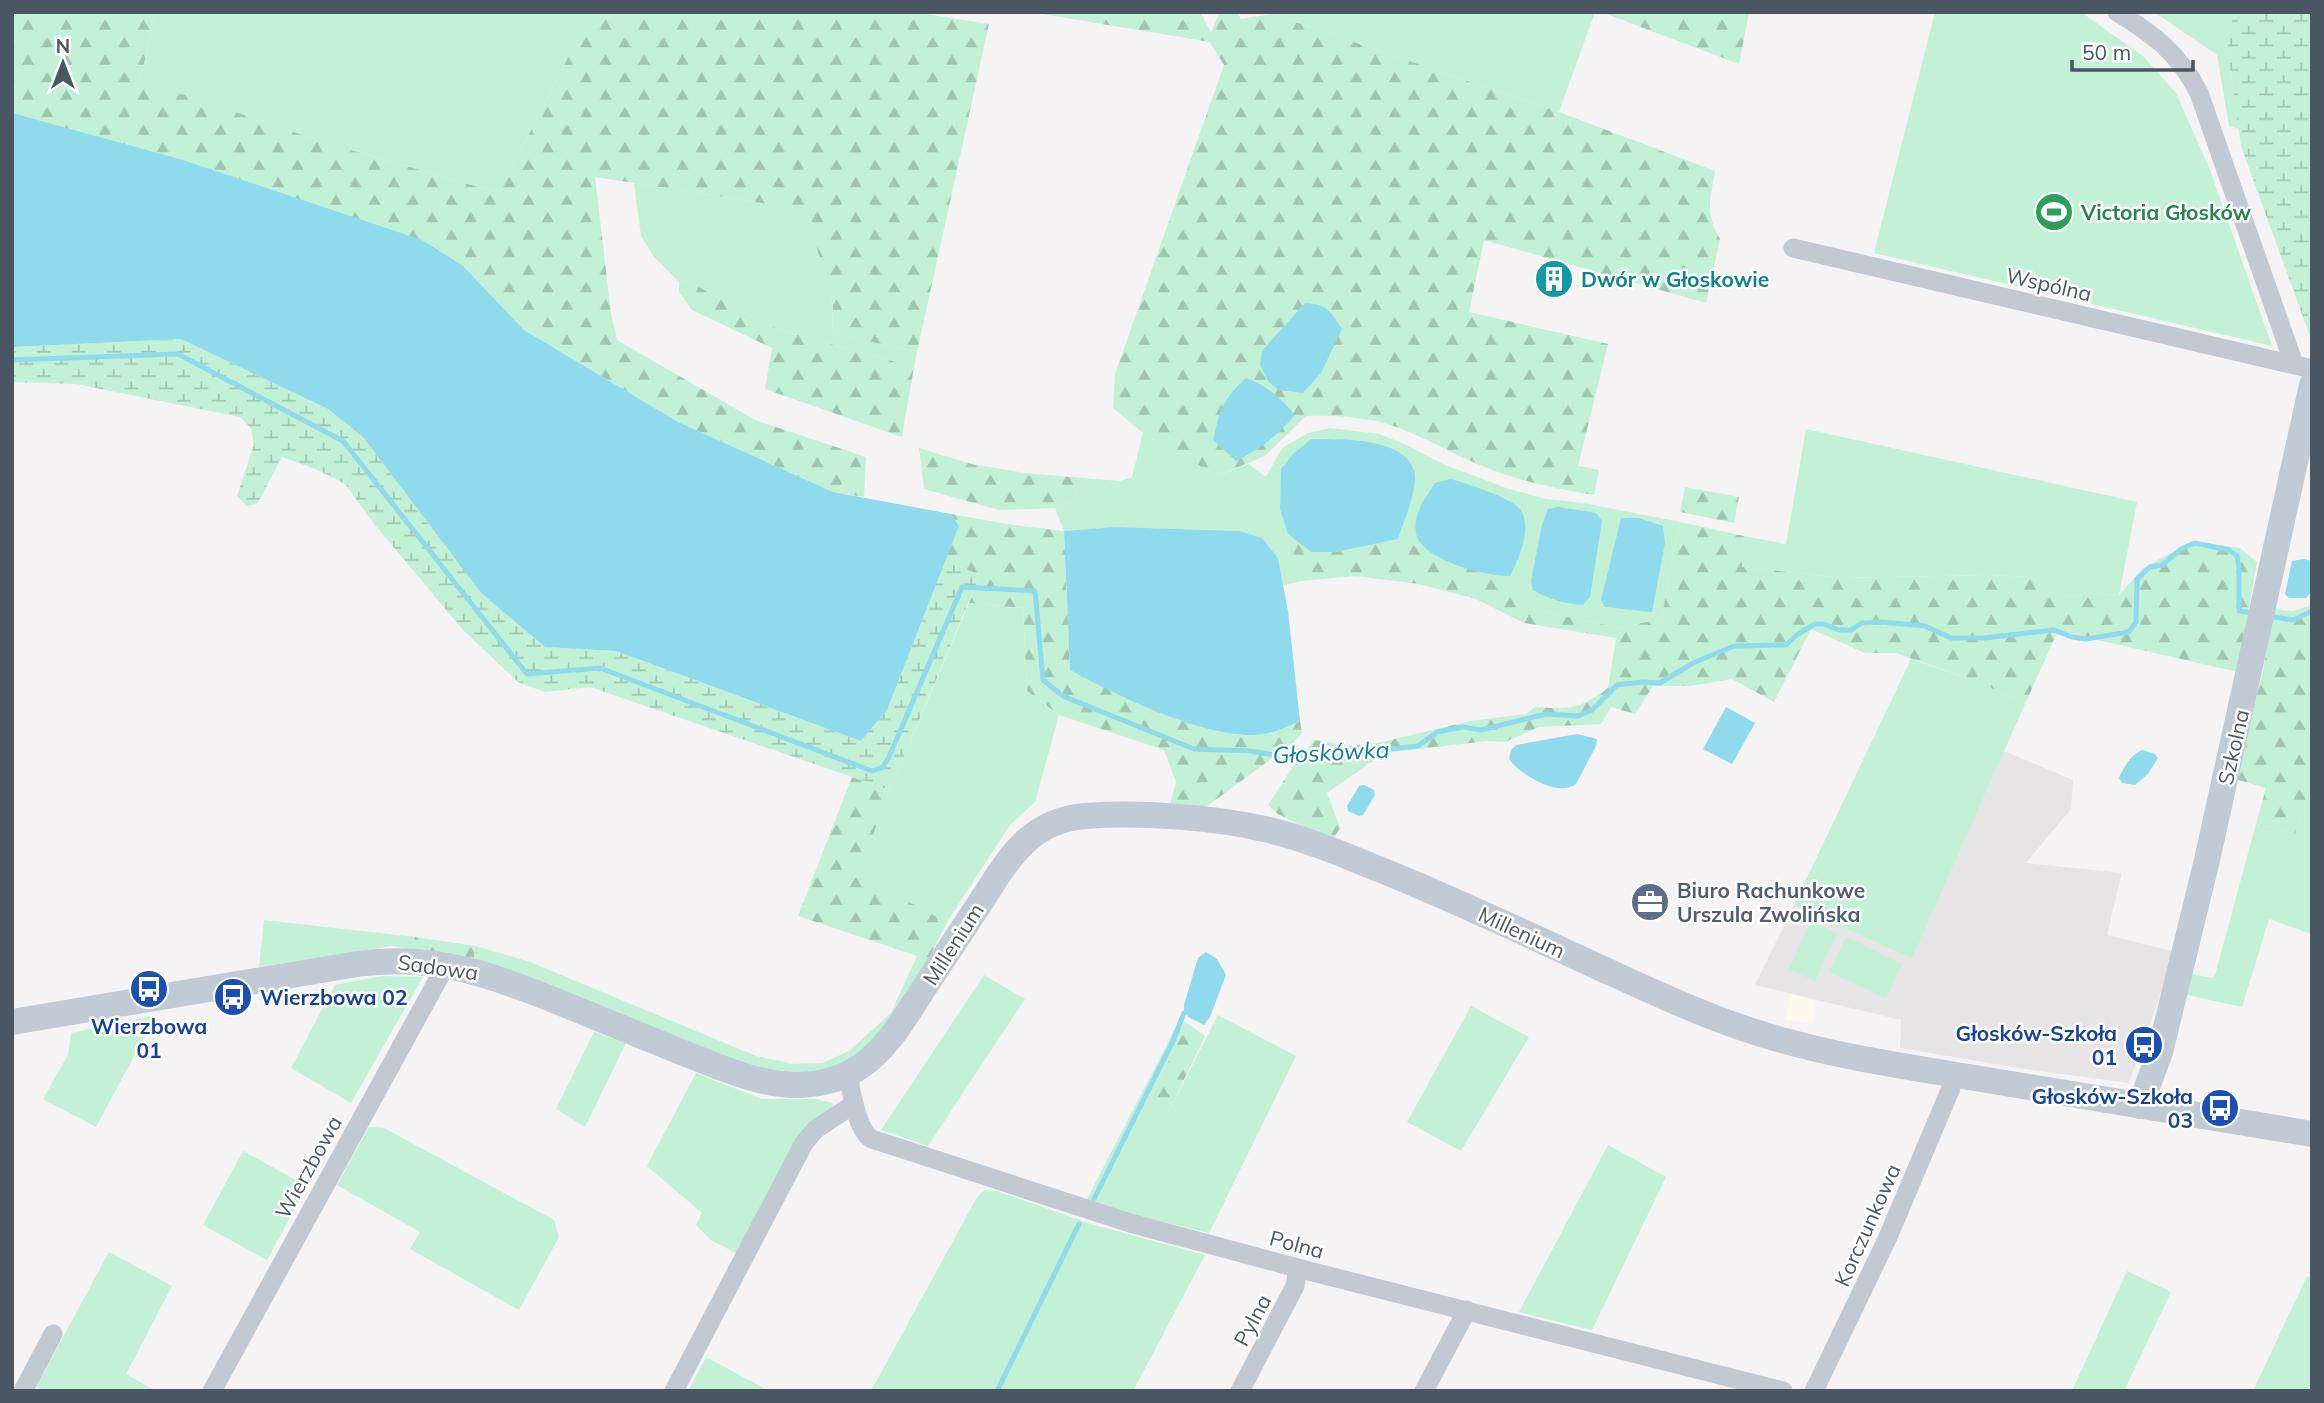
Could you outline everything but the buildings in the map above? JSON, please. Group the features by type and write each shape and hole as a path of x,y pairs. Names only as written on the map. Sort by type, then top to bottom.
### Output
{"street":[{"path":"2117,12 2167,47 2187,70 2199,93 2303,366"},
{"name":"Wspólna","path":"1793,248 2303,366"},
{"name":"Szkolna","path":"2140,1106 2160,1052 2213,835 2312,384"},
{"name":"Millenium","path":"848,1075 870,1060 890,1037 1009,859 1024,843 1040,829 1059,821 1107,815 1224,822 1289,836 1410,882 1661,996 1743,1028 1821,1049 1955,1075 2312,1134"},
{"name":"Sadowa","path":"12,1022 368,962 409,960 444,965 501,979 692,1056 752,1077 782,1084 803,1085 824,1083 848,1075"},
{"name":"Wierzbowa","path":"212,1391 444,965"},
{"name":"Polna","path":"848,1075 854,1104 864,1129 871,1138 1130,1223 1783,1391"},
{"name":"Korczunkowa","path":"1814,1391 1888,1237 1955,1075"},
{"path":"674,1391 804,1143 817,1129 854,1104"},
{"name":"Pylna","path":"1240,1391 1295,1286 1298,1268"},
{"path":"1424,1391 1467,1310"},
{"path":"23,1391 53,1334"}],"shaded area":[{"path":"2004,751 2073,780 2071,809 2026,863 2122,873 2107,935 2175,952 2129,1083 1900,1048 1901,1020 1755,985 1794,905 1912,959"},
{"path":"1791,994 1816,1000 1812,1024 1786,1019"}],"green space":[{"path":"12,12 156,12 140,80 324,142 499,193 578,38 617,12 913,12 989,24 917,352 832,333 833,308 807,210 595,177 611,314 617,340 755,420 866,457 864,497 833,492 678,422 524,330 463,266 12,115"},
{"path":"156,12 617,12 578,38 499,193 324,142 140,80"},
{"path":"1030,12 1200,12 1211,32 1220,12 1237,12 1241,19 1272,14 1559,112 1715,171 1710,199 1711,214 1720,239 1706,303 1484,240 1469,312 1608,344 1578,466 1599,470 1594,495 1550,487 1494,471 1403,429 1376,421 1341,416 1306,416 1265,456 1217,476 1143,433 1113,408 1115,374 1224,65 1210,42"},
{"path":"1595,12 1559,112 1272,14"},
{"path":"1601,12 1749,12 1739,64"},
{"name":"Victoria Głosków","path":"1935,12 2081,12 2144,57 2176,93 2210,170 2272,346 1874,253"},
{"path":"2154,12 2235,12 2227,37 2239,129 2229,126 2217,55"},
{"path":"2235,12 2312,12 2312,342 2241,146 2227,37"},
{"path":"634,183 808,210 833,308 832,333 917,352 914,367 787,332 758,320 688,281 679,282 654,257 641,236"},
{"path":"688,281 758,320 787,332 914,367 902,437 765,389 772,348 692,310 679,292 679,282"},
{"path":"181,339 328,409 363,437 481,593 545,647 616,651 861,741 887,710 945,561 980,575 890,790 590,687 545,692 518,682 463,630 375,525 345,484 318,470 282,457 257,504 247,506 237,496 254,445 251,428 240,417 76,384 12,382 12,347"},
{"path":"1330,428 1379,434 1443,464 1506,488 1546,499 1583,503 1680,522 1661,620 1623,629 1538,610 1523,599 1335,552 1311,552 1289,535 1301,581 1283,585 1278,558 1261,538 1239,531 1115,527 1064,531 1055,508 1072,500 1083,478 1120,481 1132,477 1143,433 1217,476 1248,464 1266,477 1282,448 1308,433"},
{"path":"1806,429 2137,502 2119,595 2088,593 2068,597 2030,577 1988,575 1843,578 1741,567 1744,536 1786,544"},
{"path":"919,448 971,464 1025,473 1083,478 1072,500 1055,508 999,510 924,489"},
{"path":"1685,487 1739,497 1734,523 1680,512"},
{"path":"951,514 1064,531 1070,670 1139,703 1192,724 1242,735 1264,734 1300,721 1302,733 1294,742 1206,807 1169,808 1176,782 1164,750 1059,715 1027,691 1023,608 969,603 980,575 945,561 959,526"},
{"path":"1680,522 1744,536 1742,567 1843,578 1988,575 2030,577 2068,597 2088,593 2119,595 2143,568 2193,541 2240,548 2257,562 2238,672 2058,631 2025,704 1979,682 1896,653 1865,653 1811,629 1774,702 1732,679 1690,686 1653,686 1635,714 1611,707 1601,724 1539,727 1505,742 1487,741 1384,753 1327,793 1340,828 1332,841 1278,814 1268,805 1314,740 1354,746 1470,721 1526,714 1535,707 1566,708 1589,701 1608,688 1616,638 1524,623 1476,599 1419,584 1355,576 1301,581 1288,534 1311,552 1335,552 1398,539 1455,564 1497,577 1538,610 1623,629 1661,620"},
{"path":"969,603 1023,608 1027,691 1059,715 1035,802 1010,825 947,922 857,875"},
{"path":"2312,605 2312,780 2295,834 2256,824 2266,788 2235,779 2263,671 2274,609 2293,611"},
{"path":"1911,659 1979,682 2025,704 1912,959 1794,905"},
{"path":"852,777 890,790 858,875 947,922 927,962 917,956 798,916"},
{"path":"2312,780 2312,934 2269,919 2242,1007 2187,995 2192,974 2212,978 2215,975 2256,824 2295,834"},
{"path":"264,920 415,937 410,949 392,946 259,967"},
{"path":"1811,921 1837,933 1815,981 1789,969"},
{"path":"415,937 476,946 473,961 410,949"},
{"path":"1846,937 1902,964 1886,999 1829,972"},
{"path":"476,946 530,962 756,1056 793,1064 823,1063 849,1051 891,1013 917,956 927,962 875,1042 848,1063 820,1075 764,1073 473,961"},
{"path":"984,975 1025,999 928,1146 881,1130"},
{"path":"382,976 423,977 351,1103 291,1068 335,985"},
{"path":"1471,1006 1529,1037 1461,1151 1407,1122"},
{"path":"156,1015 96,1127 43,1099 68,1055 71,1033"},
{"path":"1218,1015 1296,1056 1209,1233 1085,1203 1180,1019 1187,1023 1150,1100 1169,1111"},
{"path":"1187,1023 1205,1036 1169,1111 1150,1100"},
{"path":"594,1032 626,1043 585,1127 556,1109"},
{"path":"696,1073 762,1099 816,1099 833,1103 831,1113 738,1254 711,1240 696,1225 702,1213 647,1166"},
{"path":"369,1127 384,1128 554,1220 559,1237 519,1310 410,1249 420,1232 337,1185"},
{"path":"1608,1145 1666,1177 1592,1330 1519,1312"},
{"path":"243,1151 307,1186 267,1260 203,1225"},
{"path":"984,1190 997,1191 1091,1224 1205,1255 1133,1391 871,1391 976,1199"},
{"path":"109,1252 172,1286 126,1374 156,1391 44,1391 36,1387"},
{"path":"2127,1271 2171,1292 2124,1391 2072,1391"},
{"path":"2307,1276 2312,1278 2312,1391 2253,1391"},
{"path":"706,1357 769,1391 688,1391"}],"water":[{"path":"12,113 183,160 422,240 463,266 524,330 678,422 833,492 951,514 959,526 887,710 861,741 616,651 545,647 481,593 363,437 328,409 181,339 12,347"},
{"path":"1305,303 1319,305 1328,310 1342,329 1321,373 1303,393 1279,390 1268,381 1260,365 1262,351"},
{"path":"1246,378 1273,393 1295,415 1268,441 1236,461 1213,440 1224,406 1232,392"},
{"path":"1311,439 1369,442 1398,452 1408,460 1414,471 1414,486 1398,539 1335,552 1311,552 1288,534 1280,509 1281,469 1293,454"},
{"path":"1451,479 1498,496 1520,509 1524,516 1525,534 1521,552 1510,576 1499,576 1456,565 1429,551 1420,542 1416,533 1416,519 1421,506 1435,483"},
{"path":"1558,507 1596,513 1602,521 1590,597 1583,605 1570,604 1533,590 1531,581 1542,525 1548,509"},
{"path":"1621,518 1639,518 1663,526 1665,543 1652,612 1605,607 1601,600"},
{"path":"1115,527 1240,531 1262,538 1278,558 1288,611 1300,721 1264,734 1243,735 1219,731 1138,704 1070,670 1064,531"},
{"path":"2292,561 2312,561 2312,591 2306,598 2289,598 2285,594"},
{"path":"1726,707 1755,723 1732,764 1703,749"},
{"path":"1577,734 1597,739 1576,784 1571,787 1551,787 1534,780 1509,759 1511,750 1516,745"},
{"path":"2143,750 2155,754 2158,758 2148,774 2135,785 2122,783 2119,778 2125,766 2135,754"},
{"path":"1364,785 1374,790 1375,795 1363,815 1359,816 1348,811 1347,806 1359,786"},
{"path":"1206,952 1217,959 1226,975 1210,1017 1204,1025 1184,1013 1184,1005 1198,958"}],"waterway":[{"name":"Głoskówka","path":"12,360 178,354 343,441 527,674 600,668 872,771 883,767 889,757 962,587 1035,591 1043,680 1063,696 1194,749 1251,751 1296,759 1321,749 1357,752 1418,746 1437,732 1463,727 1481,730 1546,714 1578,716 1592,710 1617,685 1660,683 1693,663 1734,646 1786,645 1815,624 1824,624 1839,630 1851,630 1862,623 1881,622 1925,626 1951,638 1984,638 2054,630 2086,639 2129,632 2136,622 2137,579 2150,567 2162,565 2181,549 2195,543 2229,550 2237,556 2239,611 2252,613"},
{"name":"Głoskówka","path":"2269,616 2293,620 2312,611"},
{"path":"1094,1199 1173,1041 1184,1013"},
{"path":"997,1391 1079,1224"}],"place":[{"name":"Victoria Głosków","path":"2054,212"},
{"name":"Dwór w Głoskowie","path":"1554,279"},
{"name":"Biuro Rachunkowe Urszula Zwolińska","path":"1650,902"},
{"name":"Wierzbowa 01","path":"149,989"},
{"name":"Wierzbowa 02","path":"233,997"},
{"name":"Głosków-Szkoła 01","path":"2144,1045"},
{"name":"Głosków-Szkoła 03","path":"2220,1108"}]}
